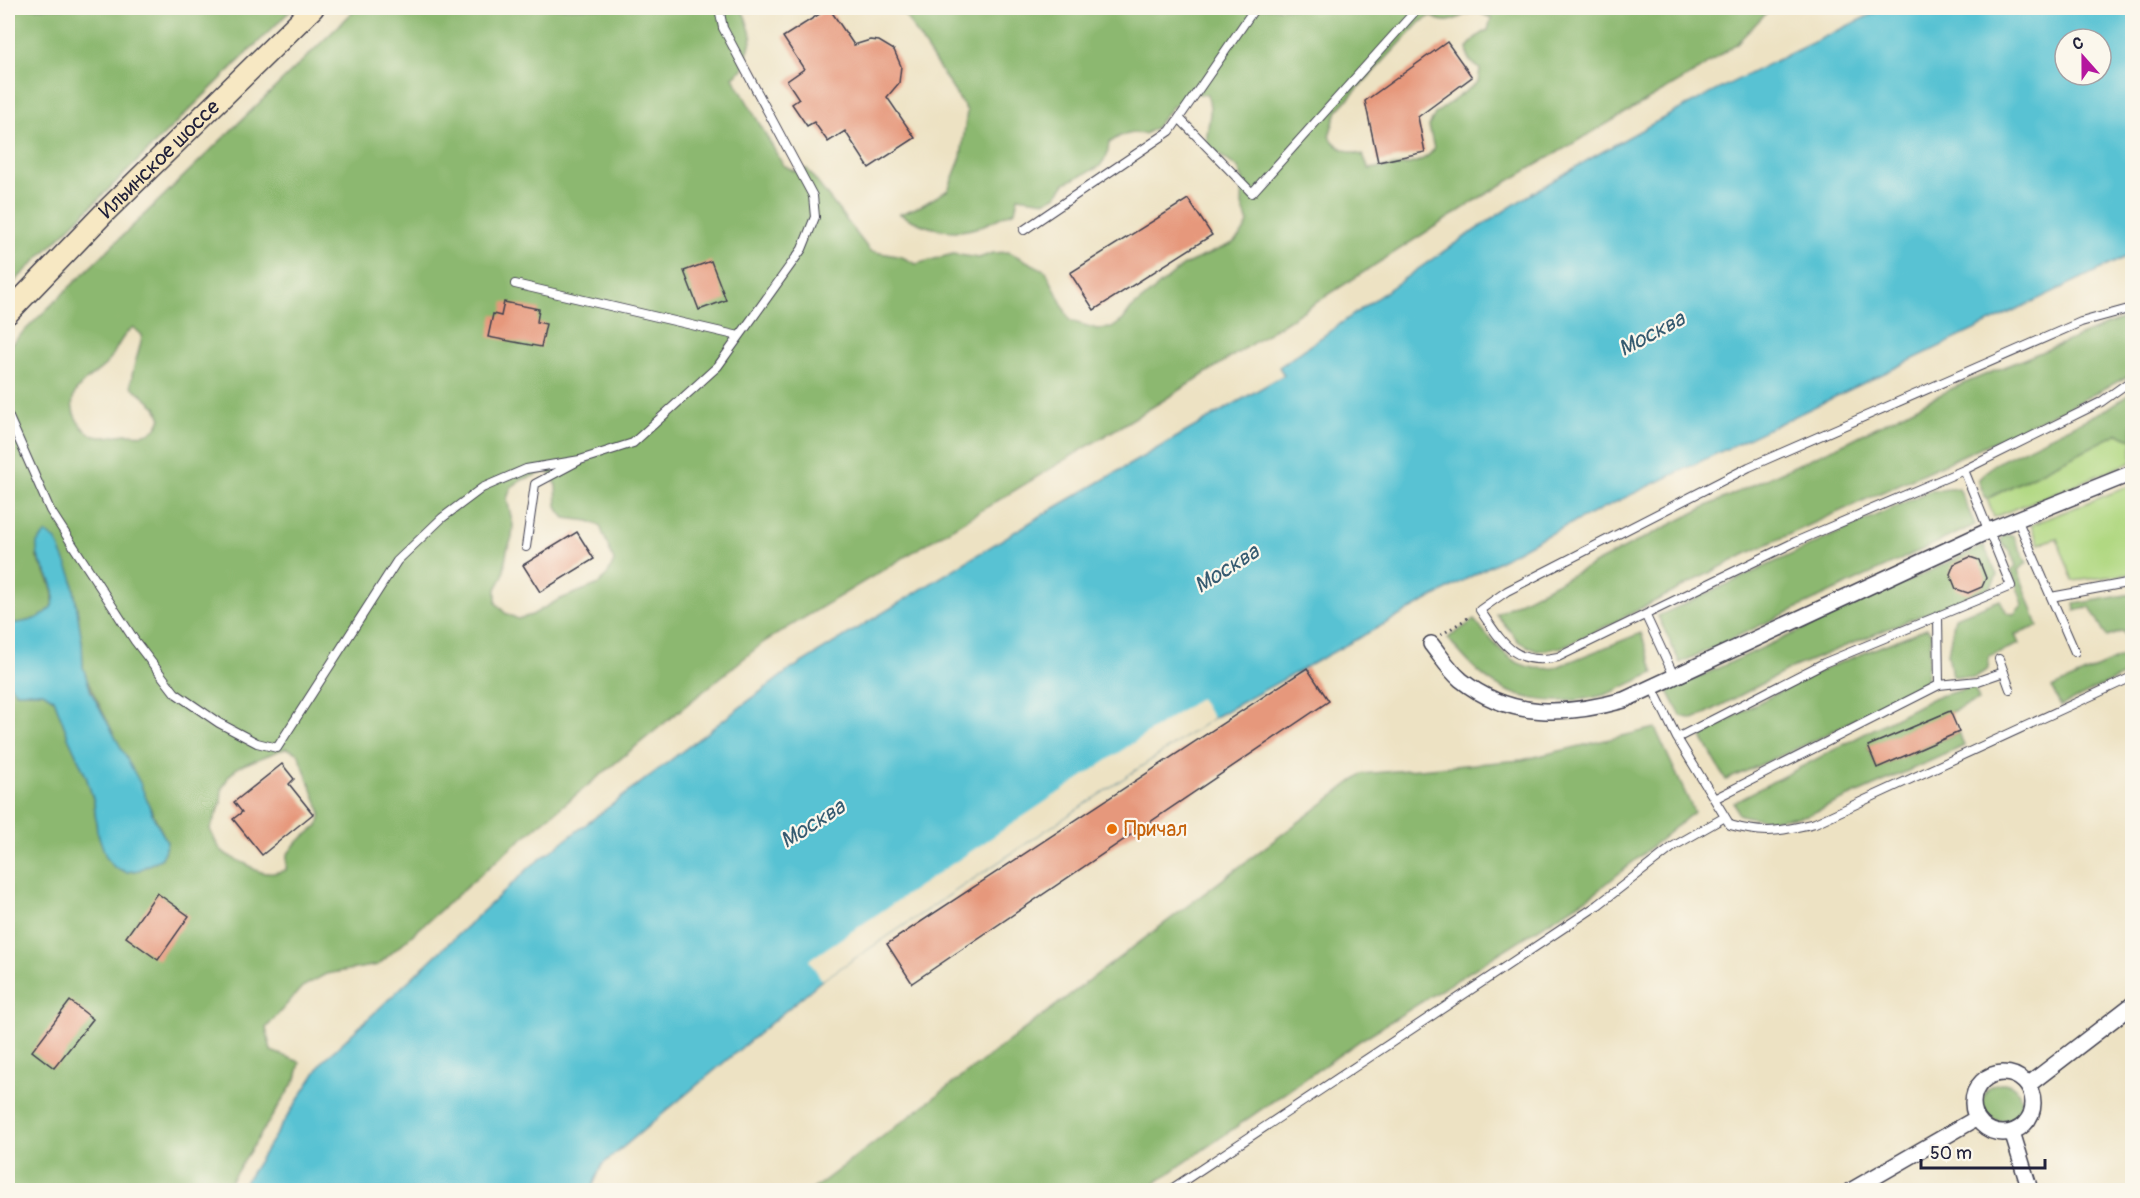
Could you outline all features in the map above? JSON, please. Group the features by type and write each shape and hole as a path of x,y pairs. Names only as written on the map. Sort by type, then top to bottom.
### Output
{"main road":[{"name":"Ильинское шоссе","path":"8,313 106,211 313,8"}],"street":[{"path":"1431,644 1459,679 1505,705 1527,710 1567,711 1596,708 1624,700 1988,531 2133,473"},
{"path":"2028,1085 2133,1005"},
{"path":"2010,1073 2020,1077 2028,1085 2033,1095 2033,1107 2030,1118 2022,1127 2012,1132 2000,1133 1989,1130 1977,1118 1972,1102 1980,1082 1989,1076 2010,1073"},
{"path":"1852,1191 1977,1118"},
{"path":"2012,1132 2030,1191"}],"lane":[{"path":"8,416 50,510 135,641 175,693 219,723 257,743 278,748 398,561 442,518 482,488 526,469 580,460 633,443 718,366 802,249 815,218 813,196 723,28 718,8"},
{"path":"1024,230 1170,131 1255,8"},
{"path":"1179,118 1252,193 1418,8"},
{"path":"515,284 739,336"},
{"path":"2133,308 2081,322 1749,467 1507,591 1480,610 1510,650 1527,658 1558,657 1795,542 1964,470 2101,402 2133,380"},
{"path":"526,547 535,484 580,460"},
{"path":"1677,738 1824,663 2011,586 1964,470"},
{"path":"2017,519 2075,652"},
{"path":"2051,597 2133,582"},
{"path":"1646,616 1674,676"},
{"path":"1938,616 1939,685"},
{"path":"1999,659 2010,689"},
{"path":"1714,799 1939,685 1978,681 2004,672"},
{"path":"1652,687 1677,738 1730,825 1753,831 1781,831 1815,823 2133,677"},
{"path":"1170,1191 1598,905 1674,846 1725,817"}],"path":[{"path":"1431,644 1480,610"}],"green space":[{"path":"8,8 293,8 8,288"},
{"path":"357,8 740,8 752,37 743,69 733,77 783,165 794,171 807,169 870,251 902,257 916,264 953,254 979,258 993,253 1009,252 1046,271 1070,321 1097,329 1112,328 1184,265 1233,243 1248,223 1242,205 1243,180 1238,168 1207,146 1210,108 1207,95 1195,93 1172,107 1155,128 1145,134 1133,133 1120,136 1109,143 1107,156 1099,167 1065,183 1057,195 1046,201 1018,197 1015,211 971,229 950,231 929,227 900,214 921,206 948,190 961,157 967,111 900,8 1771,8 1737,43 1694,73 1481,197 1164,400 764,642 512,847 378,965 326,974 302,987 266,1028 271,1051 300,1062 296,1079 225,1190 8,1190 8,683 16,692 43,692 54,699 86,776 94,802 97,831 126,872 139,870 162,858 167,842 87,680 83,667 82,642 74,589 36,556 50,584 53,595 52,604 48,611 39,617 8,624 8,347","holes":["1478,12 1491,18 1488,30 1475,38 1467,48 1469,60 1480,69 1478,82 1435,114 1429,126 1434,149 1429,155 1414,163 1369,169 1363,155 1343,149 1332,140 1329,136 1337,111 1420,22 1431,16 1438,20 1450,21","133,327 142,335 131,386 156,407 161,419 154,430 147,434 103,437 93,435 78,422 73,408 74,395 80,386 107,363","547,471 555,483 557,507 560,512 565,518 589,521 600,526 614,561 608,574 599,584 558,600 532,615 518,619 505,613 496,603 496,589 503,576 507,550 512,538 513,525 507,499 511,487 522,480","286,748 298,753 321,813 318,826 296,843 287,855 286,870 275,873 256,870 227,855 213,836 210,829 221,803 222,789 229,776 238,767"]},
{"path":"2132,316 2132,374 2069,407 1746,554 1611,624 1562,647 1537,651 1519,642 1496,614 1705,507 1849,441 1953,388"},
{"path":"2132,392 2132,440 2119,433 1986,499 1978,480 1994,464 2107,409"},
{"path":"2119,433 2132,440 2132,462 1994,517 1987,499"},
{"path":"2132,485 2132,574 2073,581 2057,538 2039,544 2031,525"},
{"path":"1959,488 1975,525 1680,663 1658,616 1929,491"},
{"path":"2005,535 2013,536 2027,563 2018,570 2038,626 2015,635 2019,644 1989,656 1988,669 1974,678 1952,676 1948,653 1955,617 2000,600 2007,613 2014,614 2023,604 2011,570 2016,566 2010,551 2003,545 2001,539"},
{"path":"1984,546 1997,575 1991,587 1794,667 1693,719 1681,716 1668,691"},
{"path":"2132,594 2132,650 2123,631 2107,637 2090,607 2075,611 2074,604"},
{"path":"1474,620 1508,656 1517,662 1540,668 1554,668 1641,633 1654,673 1610,693 1593,698 1558,701 1523,697 1508,691 1482,675 1448,638"},
{"path":"1927,628 1932,633 1926,681 1814,741 1726,780 1702,737 1748,708 1829,667"},
{"path":"2132,652 2132,671 2061,706 2052,688"},
{"path":"1974,687 1979,700 1868,747 1877,768 1959,732 1964,746 1808,815 1764,819 1738,814 1734,802 1935,697"},
{"path":"1655,728 1694,812 1595,893 1361,1040 1145,1190 812,1190 1362,774 1522,760"},
{"path":"2002,1083 2015,1089 2021,1102 2015,1115 2002,1121 1989,1115 1983,1102 1989,1089"}],"water":[{"name":"Москва","path":"1885,8 2132,8 2132,254 1539,539 1213,718 822,980 602,1165 591,1190 240,1190 323,1061 531,866 788,671 1039,517 1284,375 1279,367 1440,254 1542,187 1736,80"},
{"path":"46,533 56,540 72,577 82,642 83,667 91,692 140,783 154,818 167,842 162,858 139,870 126,872 114,867 106,857 97,831 94,802 86,776 54,699 43,692 16,692 8,683 8,624 38,618 51,607 54,599 54,589 37,554 37,543"}],"pier":[{"path":"1200,698 1213,718 822,980 809,960"}],"building":[{"path":"829,8 854,45 870,40 879,41 894,50 901,66 899,83 887,97 915,138 869,168 845,131 828,142 814,122 807,126 792,104 799,99 787,81 804,69 783,37"},
{"path":"1447,42 1472,77 1418,117 1425,152 1378,162 1365,101"},
{"path":"1188,199 1212,235 1094,310 1070,273"},
{"path":"711,261 726,300 699,310 684,271"},
{"path":"504,302 539,309 537,322 546,324 541,347 488,337 493,314 501,316"},
{"path":"577,532 594,559 540,592 523,565"},
{"path":"1970,557 1979,560 1986,578 1982,587 1968,593 1956,589 1950,574 1954,564"},
{"path":"1307,668 1329,701 912,983 887,944"},
{"path":"1950,711 1959,732 1877,768 1868,746"},
{"path":"282,764 294,779 289,784 313,814 262,855 233,819 242,812 234,802"},
{"path":"157,893 189,916 158,960 126,937"},
{"path":"70,1001 93,1019 54,1068 32,1051"}],"place":[{"name":"Причал","path":"1112,829"}]}
